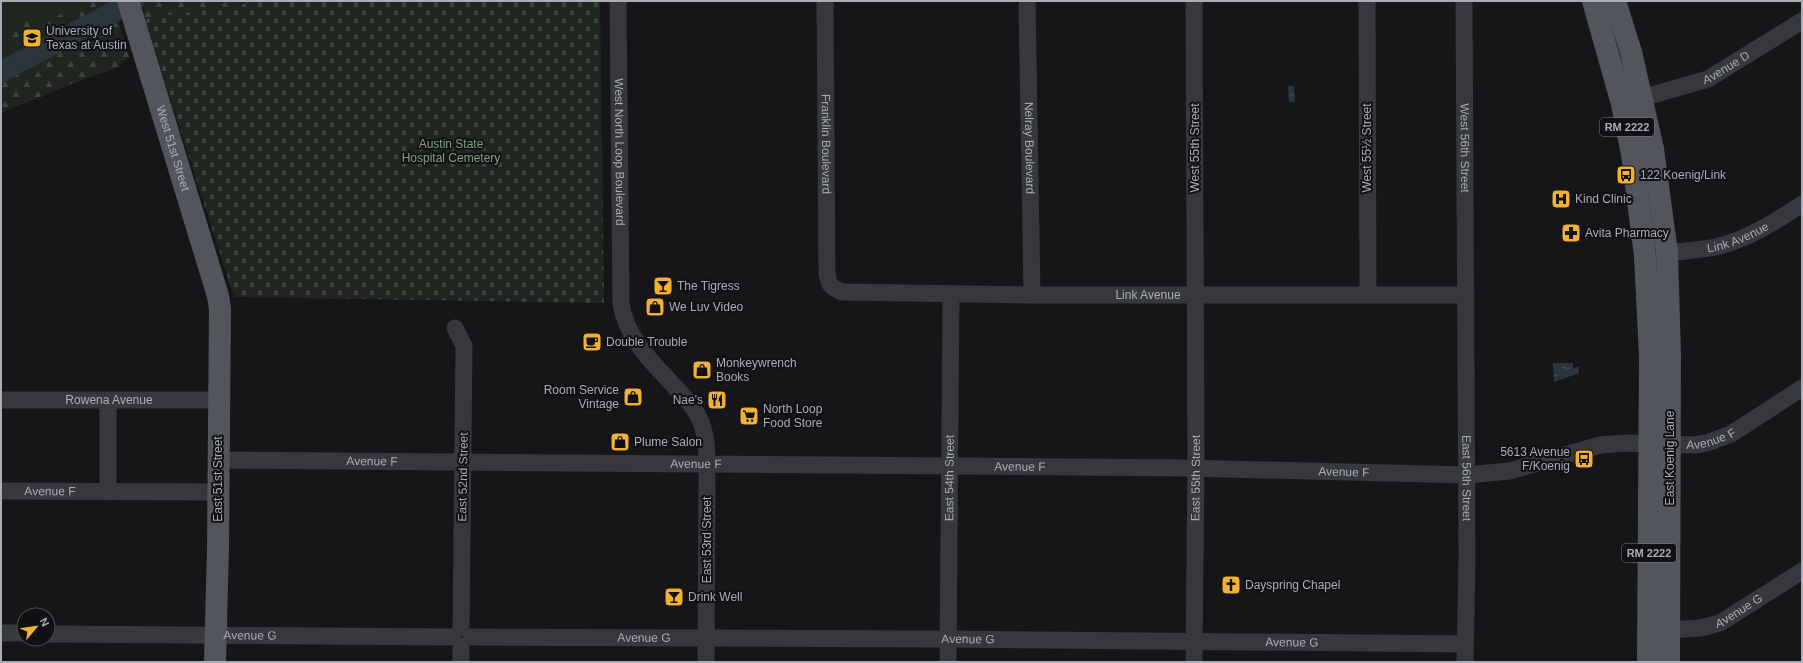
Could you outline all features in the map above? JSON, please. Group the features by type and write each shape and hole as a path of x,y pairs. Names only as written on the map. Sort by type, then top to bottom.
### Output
{"main road":[{"name":"East Koenig Lane","path":"1593,1 1622,104 1633,161 1646,256 1650,356 1660,444 1669,630 1669,662"},
{"name":"RM 2222","path":"1615,1 1631,52 1642,98 1654,157 1667,253"},
{"name":"West 51st Street","path":"130,10 218,296"},
{"name":"East Koenig Lane","path":"1648,662 1660,444 1670,301 1667,253"},
{"name":"East 51st Street","path":"215,662 220,309 218,296"}],"street":[{"name":"West North Loop Boulevard","path":"618,1 622,315 630,335 699,416 706,441 707,465"},
{"name":"Franklin Boulevard","path":"825,1 827,273 831,286"},
{"name":"Nelray Boulevard","path":"1027,1 1032,295"},
{"name":"West 55th Street","path":"1194,1 1195,295"},
{"name":"West 55½ Street","path":"1367,1 1368,295"},
{"name":"West 56th Street","path":"1464,1 1466,295"},
{"name":"Avenue D","path":"1642,98 1708,79 1802,20"},
{"name":"Link Avenue","path":"1667,253 1715,247 1737,241 1771,225 1802,204"},
{"name":"Link Avenue","path":"831,286 836,290 843,292 951,294 1466,295"},
{"name":"East 54th Street","path":"948,662 951,466 951,294"},
{"name":"East 55th Street","path":"1194,662 1193,641 1196,469 1195,295"},
{"name":"East 56th Street","path":"1465,662 1467,475 1466,295"},
{"name":"East 52nd Street","path":"454,328 464,346 461,642"},
{"name":"Avenue F","path":"218,460 951,466 1196,469 1467,475 1510,471 1600,445 1694,445 1720,439 1802,388"},
{"name":"Rowena Avenue","path":"1,400 218,400"},
{"path":"108,401 108,492"},
{"name":"East 53rd Street","path":"706,662 707,465"},
{"name":"Avenue F","path":"1,491 218,492"},
{"name":"Avenue G","path":"1669,630 1701,628 1720,623 1802,571"},
{"path":"1,633 16,633"},
{"name":"Avenue G","path":"56,634 215,635 461,642 706,638 1465,644"}],"green space":[{"name":"University of Texas at Austin","path":"1,1 128,1 133,19 106,17 1,72"},
{"path":"87,1 113,1 129,57 119,67 74,83 1,113 1,53 10,51 13,23 26,17 55,17"},
{"path":"141,1 264,1 145,19"},
{"name":"Austin State Hospital Cemetery","path":"264,1 600,1 604,303 234,297 145,19"}],"water":[{"path":"1288,86 1294,86 1295,102 1289,102"},
{"path":"1553,363 1573,363 1573,368 1579,367 1579,373 1554,382"}],"waterway":[{"path":"1,72 134,1"}],"place":[{"name":"University of Texas at Austin","path":"32,38"},
{"name":"122 Koenig/Link","path":"1626,175"},
{"name":"Kind Clinic","path":"1561,199"},
{"name":"Avita Pharmacy","path":"1571,233"},
{"name":"The Tigress","path":"663,286"},
{"name":"We Luv Video","path":"655,307"},
{"name":"Double Trouble","path":"592,342"},
{"name":"Monkeywrench Books","path":"702,370"},
{"name":"Room Service Vintage","path":"633,397"},
{"name":"Nae's","path":"717,400"},
{"name":"North Loop Food Store","path":"749,416"},
{"name":"Plume Salon","path":"620,442"},
{"name":"5613 Avenue F/Koenig","path":"1584,459"},
{"name":"Dayspring Chapel","path":"1231,585"},
{"name":"Drink Well","path":"674,597"}]}
